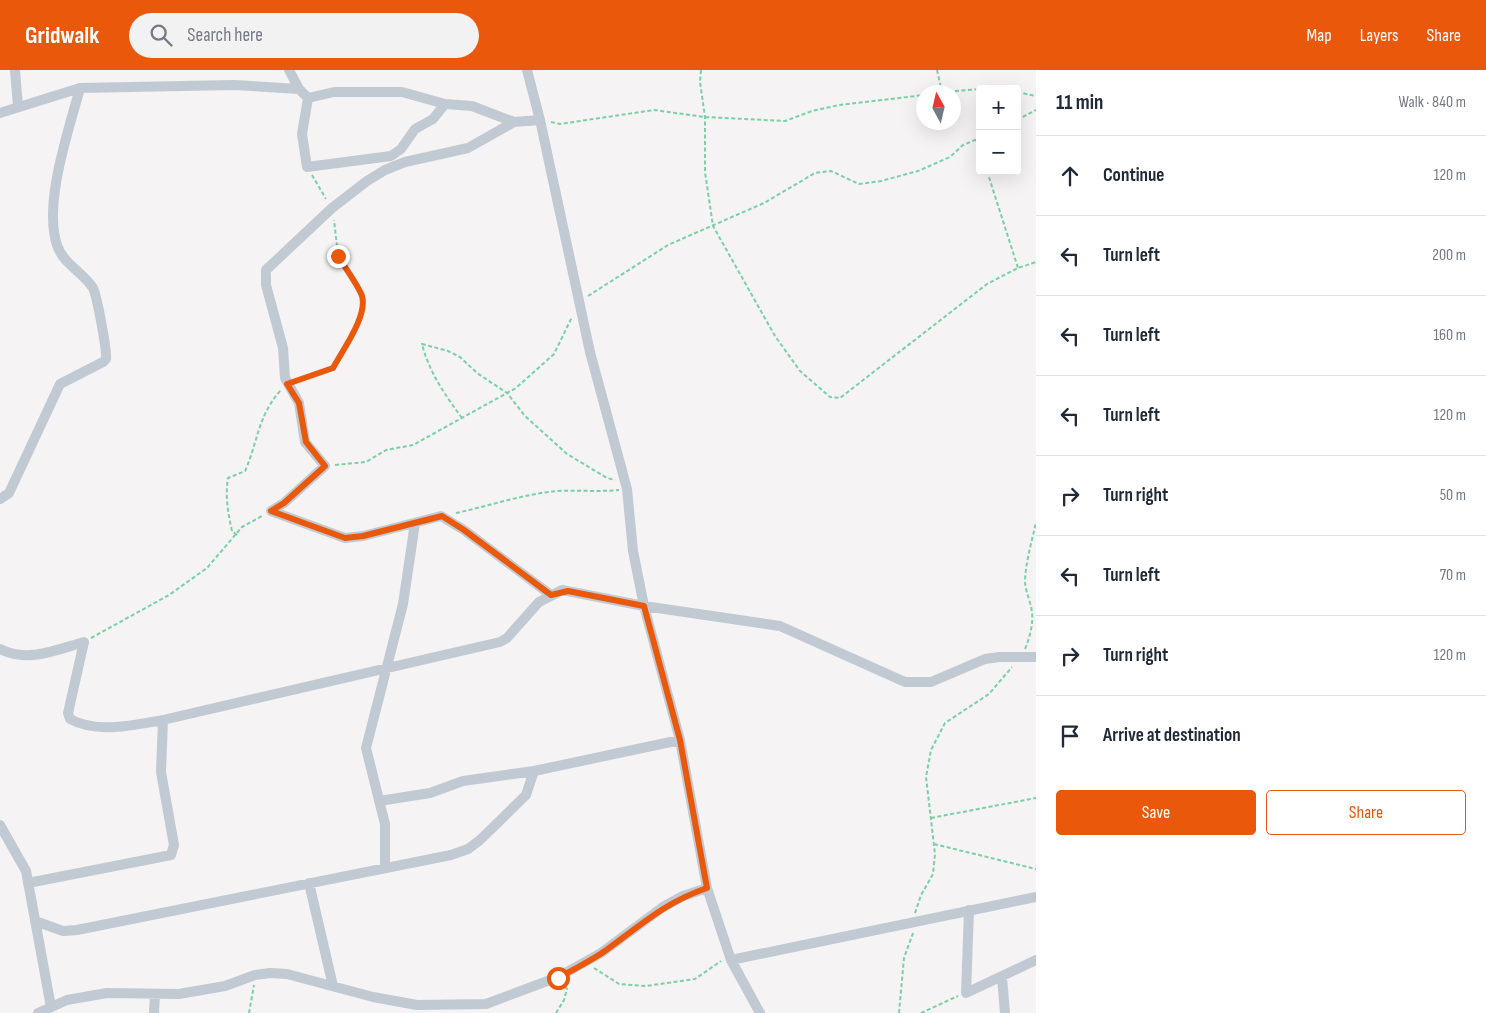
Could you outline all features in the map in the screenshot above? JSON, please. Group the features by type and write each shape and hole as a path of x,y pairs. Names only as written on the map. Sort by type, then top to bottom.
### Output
{"street":[{"path":"15,70 18,107"},
{"path":"288,70 299,89 308,98"},
{"path":"527,70 540,120 578,302 626,484 633,551 644,606 680,740 707,888 730,960 760,1013"},
{"path":"0,113 80,88 234,85 299,89"},
{"path":"0,499 9,493 60,384 66,379 106,359 94,290 66,260 57,247 52,228 55,194 80,88"},
{"path":"308,98 334,92 402,92 445,104 472,106 514,122"},
{"path":"308,98 302,134 307,167 391,156 401,149 415,129 433,119 445,104"},
{"path":"271,511 290,498 325,466 306,442 299,403 287,384 283,348 266,285 266,270 332,208 367,181 386,170 405,162 468,148 514,122 540,120"},
{"path":"271,511 345,538 363,536 442,516 464,530 551,595"},
{"path":"385,868 386,833 366,748 388,668 408,582 415,523"},
{"path":"0,649 16,656 30,656 84,642 68,713 70,719 76,723 110,727 163,720 500,642 507,638 538,602 551,595 568,591 644,606 780,626 906,682 931,682 979,661 999,657 1020,656 1036,658"},
{"path":"28,884 171,855 174,844 161,772 163,720"},
{"path":"379,801 430,793 463,782 534,771 680,740"},
{"path":"34,920 63,931 70,931 385,868 468,849 526,795 534,771"},
{"path":"0,825 22,862 28,884 51,1007"},
{"path":"309,883 333,986"},
{"path":"38,1013 68,1000 107,993 179,994 217,987 255,975 270,973 287,974 373,997 417,1005 461,1006 495,1001 558,978 586,963 663,907 683,896 707,888"},
{"path":"730,960 1036,897"},
{"path":"969,910 966,993 1036,960"},
{"path":"1002,977 1005,1013"},
{"path":"154,1013 155,994"}],"path":[{"path":"701,70 700,82 705,117 705,172 713,226 775,336 800,371 830,397 840,398 987,284 1018,268 1036,262"},
{"path":"937,70 940,85"},
{"path":"961,90 976,89"},
{"path":"1021,93 1036,96"},
{"path":"540,120 560,124 654,110 705,117 785,121 812,111 916,96"},
{"path":"1021,118 1036,110"},
{"path":"325,466 366,462 386,450 413,445 506,393 554,354 578,302 668,245 764,203 815,173 831,170 859,184 880,181 918,171 950,157 963,145 976,139"},
{"path":"237,535 232,531 229,516 226,489 228,478 245,471 251,458 257,430 272,399 287,384 333,368 359,323 363,306 362,295 338,256 337,233 332,208 307,167"},
{"path":"988,175 1018,268"},
{"path":"462,419 438,385 426,360 422,344 448,351 460,357 477,373 506,393 525,416 568,454 607,478 626,484"},
{"path":"442,516 531,494 626,484"},
{"path":"84,642 169,595 207,568 242,527 271,511"},
{"path":"899,1013 904,958 921,895 933,874 934,844 926,777 931,750 945,724 989,694 1026,648 1032,630 1030,603 1027,597 1025,581 1027,562 1036,522"},
{"path":"931,818 1036,798"},
{"path":"934,844 1036,869"},
{"path":"586,963 619,984 646,986 695,979 719,961 730,960"},
{"path":"249,1013 255,975"},
{"path":"556,1013 564,1000 566,989 558,978"},
{"path":"921,1013 966,993"}],"route":[{"path":"338,256 362,295 363,306 359,323 348,339 333,368 287,384 302,411 303,435 306,442 325,466 284,503 271,511 345,538 363,536 442,516 464,530 551,595 562,590 644,606 680,740 707,888 683,896 663,907 601,953 558,978"}]}
